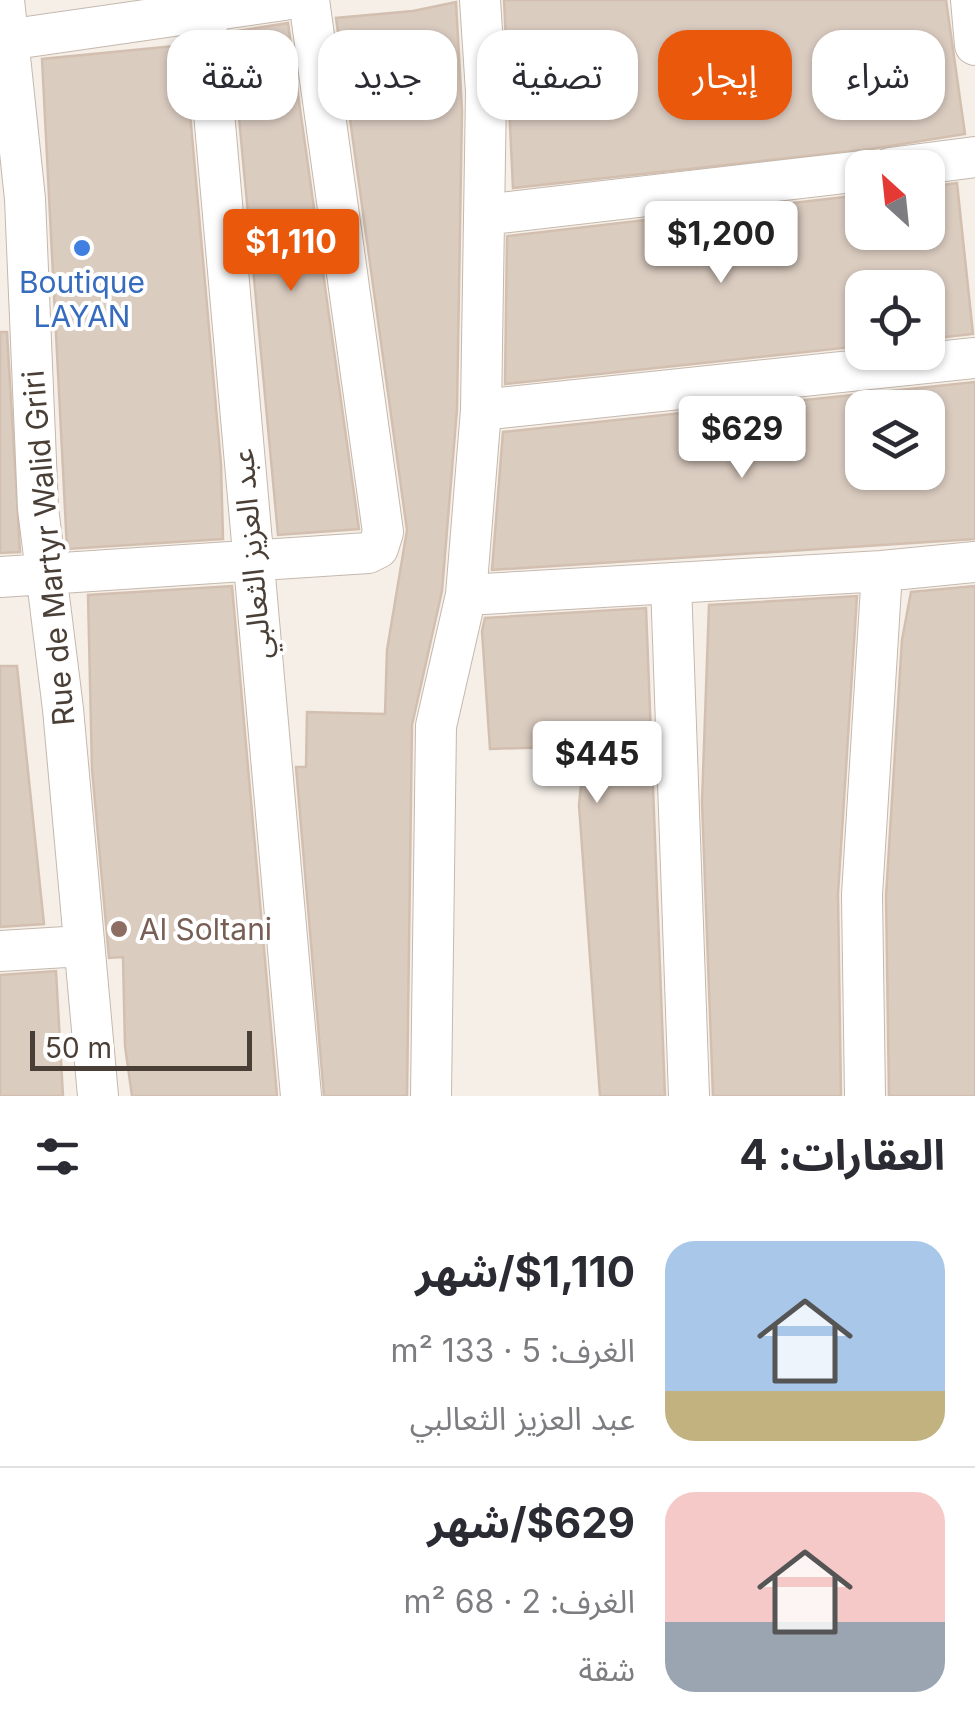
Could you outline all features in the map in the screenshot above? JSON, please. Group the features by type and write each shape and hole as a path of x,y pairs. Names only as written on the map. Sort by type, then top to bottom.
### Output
{"street":[{"path":"4,27 205,11 284,0"},
{"path":"0,577 368,553 378,548 383,532 309,0"},
{"path":"430,1096 436,726 466,594 481,410 486,92 480,0"},
{"path":"971,0 975,45"},
{"name":"عبد العزيز الثعالبي","path":"205,11 251,560 302,1096"},
{"name":"Rue de Martyr Walid Griri","path":"4,27 25,199 17,444 48,572 98,1096"},
{"path":"945,162 975,158"},
{"path":"484,216 845,173"},
{"path":"481,410 975,358"},
{"path":"466,594 882,572 975,562"},
{"path":"864,1096 862,895 882,572"},
{"path":"671,583 689,1096"},
{"path":"0,951 82,946"}],"building":[{"path":"504,0 946,0 965,134 871,149 513,188 510,120 638,120 638,30 505,30"},
{"path":"456,2 462,110 457,409 442,591 412,725 407,1096 324,1096 296,767 306,767 307,712 385,714 387,650 407,530 350,120 457,120 457,30 338,30 336,18 413,11"},
{"path":"288,23 289,30 244,30"},
{"path":"167,47 167,120 191,120 221,464 223,539 67,549 42,59"},
{"path":"298,94 359,529 278,535 239,120 298,120"},
{"path":"957,183 973,334 945,337 945,270 845,270 845,348 505,384 507,236 845,197 845,250 945,250 945,185"},
{"path":"0,332 7,332 20,552 0,553"},
{"path":"975,382 975,539 492,570 503,432 845,396 845,490 945,490 945,390 899,390"},
{"path":"232,586 277,1096 132,1096 125,1046 123,957 109,958 92,769 88,595"},
{"path":"975,586 975,1096 889,1096 886,896 902,640 911,592"},
{"path":"857,596 838,894 841,1096 713,1096 702,802 709,605"},
{"path":"646,608 665,1096 600,1096 579,805 585,746 490,749 482,631 485,618"},
{"path":"0,666 17,666 44,924 0,927"},
{"path":"56,971 63,1096 0,1096 0,975"}],"place":[{"name":"Boutique LAYAN","path":"82,248"},
{"name":"Al Soltani","path":"119,929"}]}
